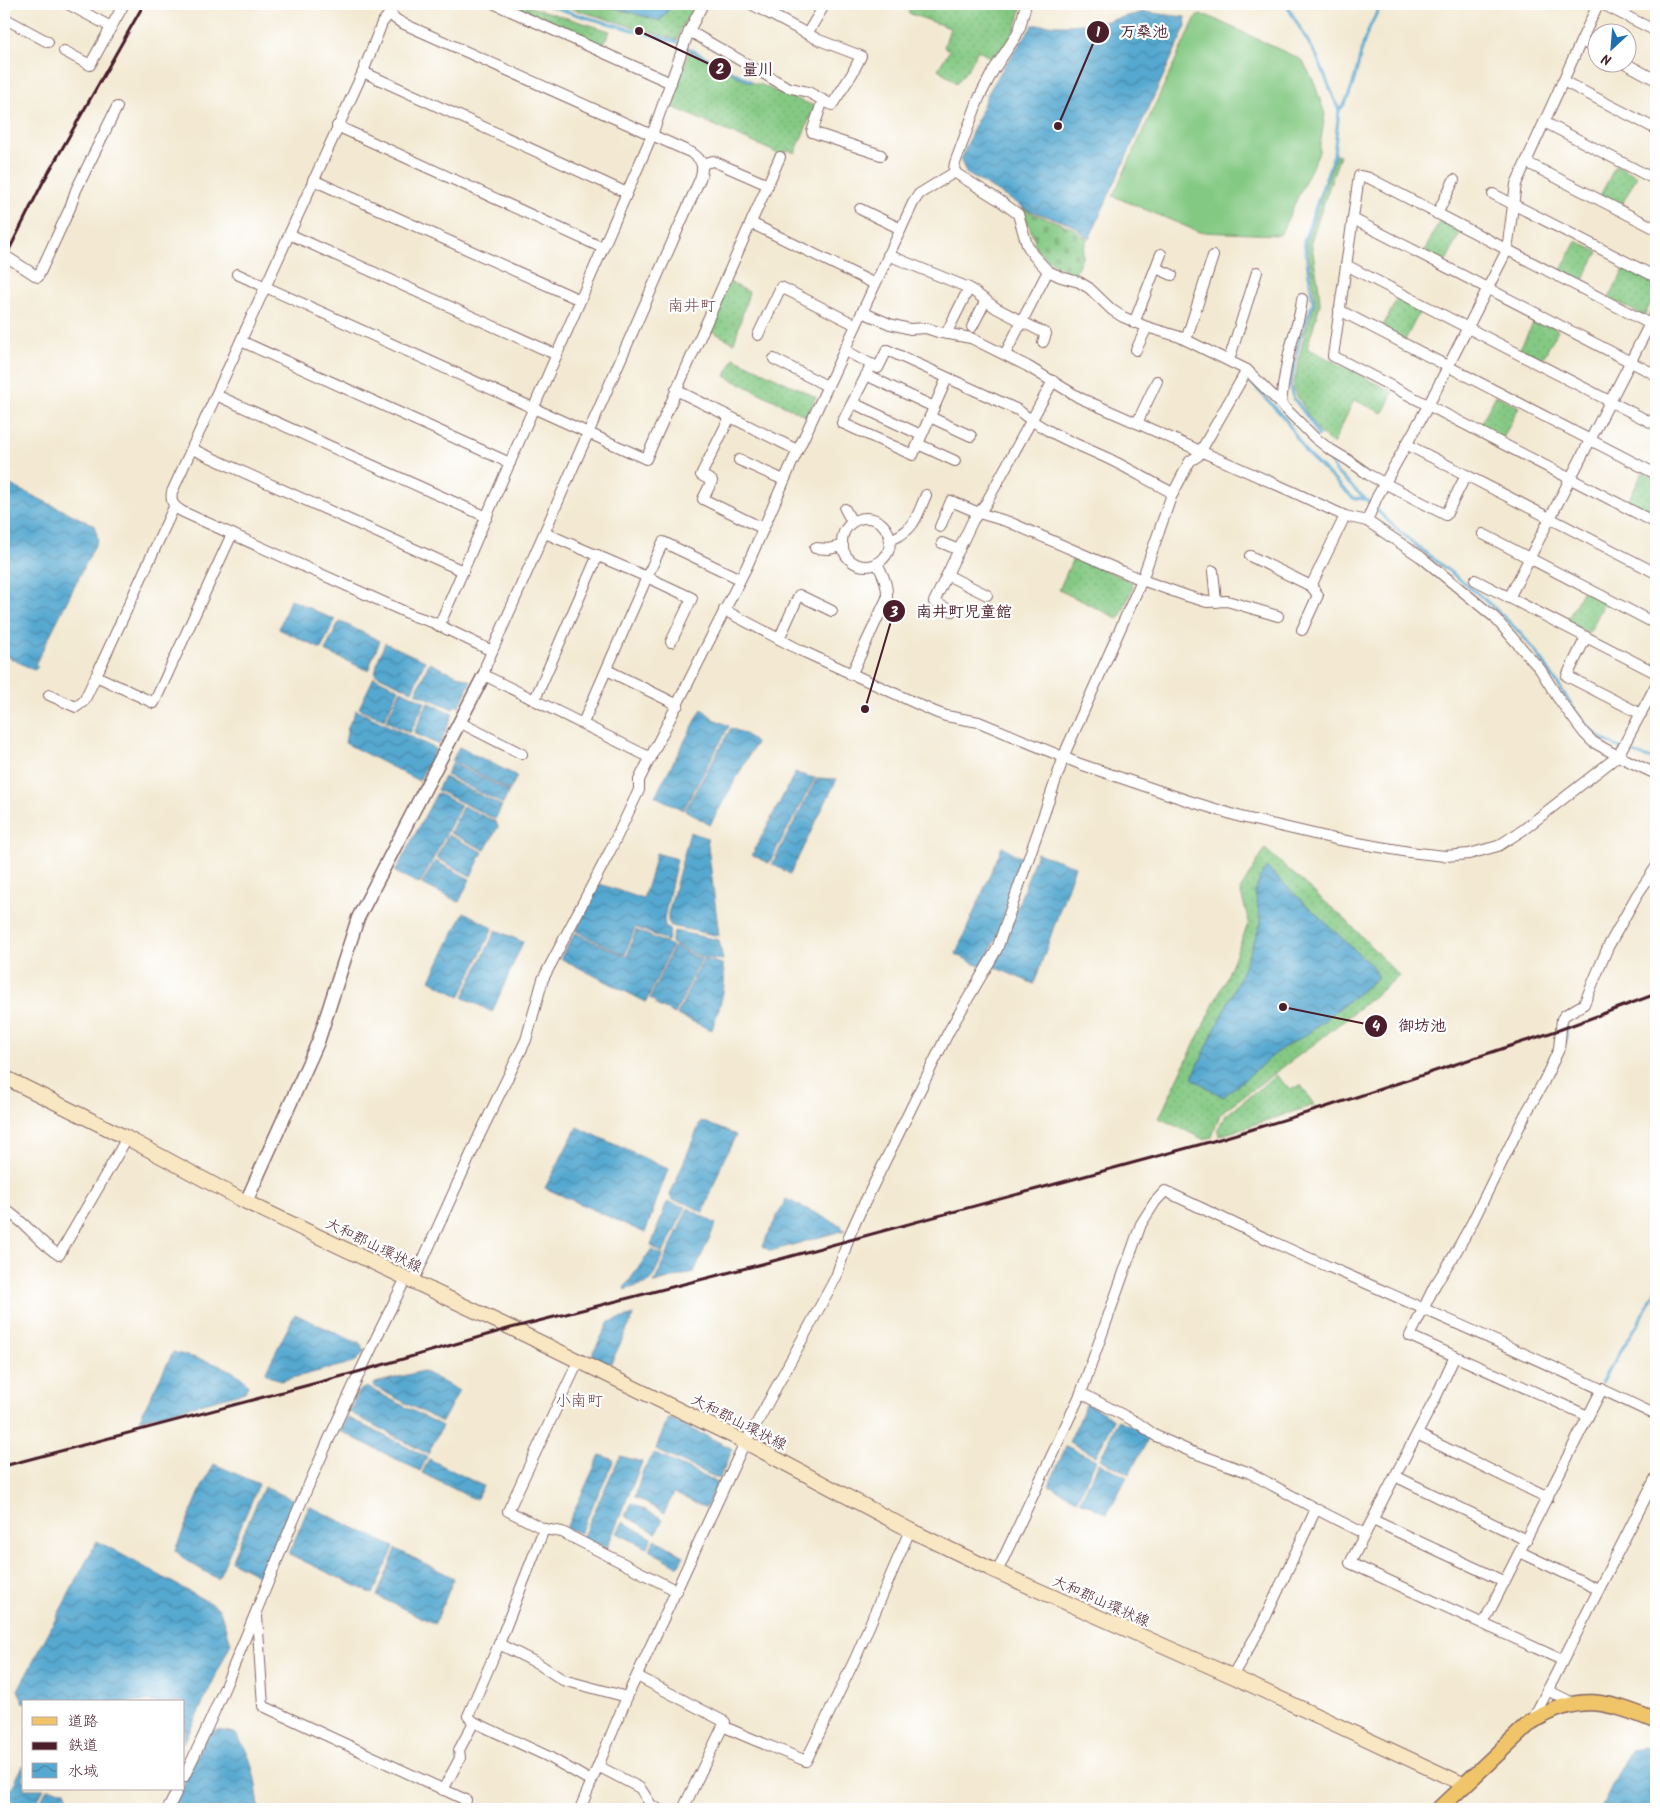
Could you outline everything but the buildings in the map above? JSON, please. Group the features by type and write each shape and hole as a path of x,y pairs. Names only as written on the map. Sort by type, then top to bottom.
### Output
{"main road":[{"name":"大和郡山環状線","path":"4,1078 127,1138 246,1202 745,1442 910,1530 997,1572 1232,1676 1465,1785"},
{"path":"1439,1809 1531,1722 1547,1712 1573,1703 1587,1702 1630,1710 1656,1721"}],"street":[{"path":"68,4 111,27"},
{"path":"64,51 90,65 124,4"},
{"path":"495,4 671,82"},
{"path":"439,626 652,135 687,35 703,4"},
{"path":"687,35 788,87 808,92 832,105 861,56 807,34 763,7 751,4"},
{"path":"807,34 825,4"},
{"path":"185,1775 213,1718 303,1500 362,1364 410,1280 526,1040 538,993 546,972 621,828 639,790 639,780 740,579 797,450 901,229 919,194 955,172 958,153 972,114 993,71 1016,36 1026,4"},
{"path":"1368,518 1384,483 1428,406 1507,250 1516,184 1598,4"},
{"path":"1602,4 1656,31"},
{"path":"388,8 363,72 172,492 171,500 174,507 492,651"},
{"path":"246,1202 318,1042 358,918 484,675 492,651 703,171 700,158 692,153 433,38 395,19 388,8"},
{"path":"4,18 48,42"},
{"path":"1581,41 1588,45"},
{"path":"1638,70 1656,80"},
{"path":"363,72 627,193"},
{"path":"1563,81 1656,129"},
{"path":"823,100 812,132 881,155"},
{"path":"4,255 38,277 70,208 76,190 117,107"},
{"path":"1544,122 1656,180"},
{"path":"337,126 603,248"},
{"path":"237,274 646,459 780,157"},
{"path":"702,164 713,161 768,185"},
{"path":"1526,162 1656,229"},
{"path":"955,172 960,177 1000,200 1018,214 1027,245 1048,271 1079,282 1089,288 1112,310 1134,322 1186,340 1247,370 1315,438 1369,475 1446,515 1466,475"},
{"path":"1653,325 1369,178 1359,176 1333,356 1656,523"},
{"path":"313,180 580,300"},
{"path":"1437,214 1454,180"},
{"path":"1493,194 1656,277"},
{"path":"860,209 901,229"},
{"path":"1353,219 1656,375"},
{"path":"752,223 875,284"},
{"path":"289,234 557,355"},
{"path":"1134,322 1161,254"},
{"path":"888,256 968,288 996,308 1046,334 1043,342"},
{"path":"1186,340 1213,256"},
{"path":"1346,265 1656,425"},
{"path":"1156,268 1172,275"},
{"path":"1005,354 1048,271"},
{"path":"1229,360 1257,272"},
{"path":"758,335 782,287 856,325"},
{"path":"946,334 968,288"},
{"path":"1282,404 1283,386 1293,338 1301,312 1302,299"},
{"path":"972,328 986,300"},
{"path":"1339,310 1656,474"},
{"path":"862,312 890,324 910,329 926,328 946,334 971,338 1005,354 1080,398 1345,516 1368,518 1421,557 1494,617 1540,669 1558,698 1593,742 1621,752 1656,774"},
{"path":"1509,598 1610,401 1653,325 1656,312"},
{"path":"1136,350 1147,327"},
{"path":"241,341 510,462"},
{"path":"844,350 878,368 887,350 1018,410 1031,422 1066,441 1110,459 1173,493"},
{"path":"774,359 827,386"},
{"path":"872,364 842,423 913,455 947,378"},
{"path":"580,1809 627,1697 745,1442 836,1277 850,1234 860,1212 949,1031 997,948 1064,758 1103,663 1142,580 1173,493 1190,461 1198,456 1247,370"},
{"path":"866,376 971,436"},
{"path":"1137,423 1157,380"},
{"path":"952,611 934,602 973,520 985,505 1052,381"},
{"path":"676,390 797,450"},
{"path":"216,395 487,516"},
{"path":"852,402 955,461"},
{"path":"730,417 701,475 712,481 703,499 762,528"},
{"path":"1406,444 1656,573"},
{"path":"192,449 463,571"},
{"path":"739,460 784,480"},
{"path":"890,540 905,534 910,528 926,495"},
{"path":"940,527 950,501 979,513 1026,528 1142,580 1207,602 1234,603 1278,616"},
{"path":"49,694 76,707 84,701 174,507"},
{"path":"845,509 852,522"},
{"path":"1311,586 1345,516"},
{"path":"861,518 875,519 886,528 890,540 887,554 877,563 857,564 847,555 843,546 843,536 845,530 852,522 861,518"},
{"path":"544,533 692,598 672,642"},
{"path":"96,676 154,703 232,534"},
{"path":"1483,534 1656,624"},
{"path":"584,723 663,542 740,579"},
{"path":"942,543 959,550"},
{"path":"815,548 828,550 843,546"},
{"path":"535,699 598,556"},
{"path":"1250,556 1311,586 1318,595 1302,630"},
{"path":"851,675 888,598 888,590 877,563"},
{"path":"1213,571 1216,602"},
{"path":"947,575 987,595"},
{"path":"1475,580 1656,673"},
{"path":"779,639 799,595 832,611"},
{"path":"724,610 851,675 946,716 979,722 1064,758 1128,781 1241,817 1335,839 1409,852 1445,856 1469,854 1498,846 1523,830 1621,752 1656,685"},
{"path":"1586,637 1567,676 1641,714"},
{"path":"607,670 678,705"},
{"path":"484,675 584,723 651,758"},
{"path":"459,722 522,754"},
{"path":"1588,1416 1410,1336 1434,1285 1452,1259 1472,1223 1550,1069 1558,1048 1562,1019 1565,1015 1584,1004 1608,947 1637,895 1656,867"},
{"path":"4,1209 15,1215 48,1248 58,1255 127,1138"},
{"path":"997,1572 1081,1393 1142,1224 1155,1202 1165,1191 1656,1415"},
{"path":"1455,1356 1350,1563 1562,1660"},
{"path":"578,1362 508,1511 544,1529 562,1532 677,1591"},
{"path":"1483,1624 1602,1389"},
{"path":"1081,1393 1138,1423 1156,1436 1192,1452 1250,1473 1365,1534"},
{"path":"1417,1434 1548,1498"},
{"path":"1395,1476 1526,1540"},
{"path":"1531,1722 1656,1477"},
{"path":"1232,1676 1260,1630 1316,1509"},
{"path":"1373,1520 1505,1582"},
{"path":"544,1529 500,1644 468,1716 474,1722 549,1757 591,1782"},
{"path":"723,1726 751,1740 773,1746 806,1760 856,1657 910,1530"},
{"path":"1520,1552 1598,1589"},
{"path":"256,1614 263,1706 466,1800 464,1809"},
{"path":"500,1644 537,1663 563,1680 627,1697"},
{"path":"637,1676 726,1722 683,1809"},
{"path":"1547,1690 1573,1703"},
{"path":"443,1790 460,1758 459,1750 474,1722"},
{"path":"598,1766 640,1788 651,1806 658,1809"},
{"path":"168,1809 178,1790"}],"green space":[{"path":"506,4 521,4 610,31 602,47"},
{"path":"556,4 602,4 660,21 673,4 696,4 681,28 678,40"},
{"path":"913,4 1016,4 1021,9 1014,33 995,61 978,50 970,66 956,84 938,69 950,50 944,47 950,28 908,13"},
{"path":"1201,15 1208,16 1302,60 1314,82 1325,114 1319,152 1280,235 1199,232 1113,196 1196,17"},
{"path":"689,51 748,82 762,85 815,106 795,153 788,150 784,156 670,106"},
{"path":"1336,154 1340,155 1311,241 1320,304 1307,348 1393,392 1383,413 1354,400 1333,444 1319,433 1293,389 1304,335 1315,303 1306,241"},
{"path":"1616,165 1637,176 1621,206 1600,196"},
{"path":"1022,208 1073,228 1087,239 1083,255 1074,275 1051,262 1037,249 1033,243 1035,241"},
{"path":"1440,220 1461,231 1445,263 1424,252"},
{"path":"1576,241 1598,252 1581,283 1560,272"},
{"path":"1626,266 1656,282 1656,293 1644,316 1609,298"},
{"path":"729,282 749,292 734,343 708,329"},
{"path":"1398,297 1421,309 1405,340 1382,328"},
{"path":"1536,318 1558,330 1541,362 1519,350"},
{"path":"734,358 816,397 806,416 725,376"},
{"path":"1496,395 1519,407 1502,440 1479,427"},
{"path":"1643,472 1656,479 1656,504 1651,515 1627,503"},
{"path":"1074,556 1132,582 1133,588 1119,619 1059,590"},
{"path":"1583,590 1605,602 1589,633 1567,621"},
{"path":"1265,849 1348,922 1399,976 1313,1045 1227,1108 1220,1114 1212,1137 1203,1139 1159,1118 1228,974 1249,922 1240,890","holes":["1267,868 1375,969 1377,978 1306,1035 1281,1049 1223,1097 1192,1078 1239,979 1261,923"]},
{"path":"1276,1075 1290,1090 1301,1085 1314,1105 1219,1136 1218,1129 1225,1116"}],"water":[{"path":"602,4 673,4 660,21"},
{"path":"1144,12 1185,17 1186,26 1089,239 1073,225 1028,210 966,173 961,160 987,95 1033,25 1069,25 1103,22"},
{"path":"4,482 94,525 98,539 35,665 38,667 34,670 4,655"},
{"path":"290,599 335,620 321,649 279,629"},
{"path":"341,622 380,641 369,671 325,651 338,624"},
{"path":"385,643 425,661 412,691 375,674"},
{"path":"429,663 471,681 459,707 455,705 453,709 416,693"},
{"path":"374,677 399,689 384,720 359,708"},
{"path":"401,690 425,702 410,733 386,721"},
{"path":"428,702 453,714 439,745 414,733"},
{"path":"702,709 714,719 729,726 683,810 655,796"},
{"path":"356,710 436,749 419,781 345,743 348,727"},
{"path":"731,728 745,734 756,743 710,825 685,810"},
{"path":"459,747 517,776 510,790 452,761"},
{"path":"452,763 509,791 503,804 446,775"},
{"path":"795,773 815,778 769,863 752,855"},
{"path":"444,777 502,806 495,819 437,790"},
{"path":"817,778 837,779 790,874 772,864"},
{"path":"437,793 461,805 420,884 395,872"},
{"path":"463,806 496,822 498,827 485,850 450,833"},
{"path":"690,832 707,838 719,936 671,926 668,921 668,914"},
{"path":"448,835 483,852 471,876 436,858"},
{"path":"1002,847 1024,859 995,941 984,964 979,966 956,954"},
{"path":"656,853 677,859 664,918 665,926 670,931 668,941 635,927 625,955 576,931 600,884 643,899"},
{"path":"1037,853 1075,866 1034,984 992,966 1001,952"},
{"path":"435,861 470,879 459,902 422,884"},
{"path":"1267,868 1375,969 1377,978 1306,1035 1281,1049 1223,1097 1192,1078 1239,979 1261,924 1255,893 1260,877"},
{"path":"464,912 493,928 460,997 430,980"},
{"path":"496,930 523,942 492,1012 463,997"},
{"path":"636,930 672,946 646,1002 561,957 575,933 627,957"},
{"path":"674,931 719,940 723,960 703,958 671,943"},
{"path":"674,946 701,959 675,1014 656,1005 656,1002 650,998"},
{"path":"703,959 722,964 724,972 722,997 712,1030 677,1015"},
{"path":"701,1121 736,1135 702,1212 688,1204 672,1200 670,1195"},
{"path":"577,1127 668,1169 645,1233 545,1188"},
{"path":"786,1199 842,1226 841,1228 845,1230 771,1251 762,1246"},
{"path":"668,1202 685,1207 685,1209 663,1253 651,1246"},
{"path":"688,1208 716,1224 694,1272 654,1283"},
{"path":"651,1250 663,1256 650,1282 625,1290 624,1288"},
{"path":"295,1314 362,1345 361,1348 365,1351 355,1362 280,1381 265,1373"},
{"path":"634,1315 611,1363 607,1365 591,1357 609,1322"},
{"path":"173,1352 203,1360 235,1373 248,1385 245,1392 139,1420"},
{"path":"423,1371 459,1391 442,1422 373,1386 375,1383"},
{"path":"367,1387 442,1426 428,1454 349,1412 360,1390"},
{"path":"1087,1403 1114,1419 1096,1456 1069,1442"},
{"path":"347,1417 427,1457 420,1471 340,1431"},
{"path":"669,1418 731,1448 732,1451 719,1479 656,1450"},
{"path":"1118,1420 1138,1429 1149,1438 1129,1474 1100,1459"},
{"path":"1066,1446 1096,1460 1077,1500 1049,1485"},
{"path":"654,1453 718,1483 706,1508 674,1493 664,1513 635,1497 643,1470"},
{"path":"600,1455 614,1460 580,1533 566,1528"},
{"path":"620,1456 642,1462 607,1548 582,1538"},
{"path":"429,1459 483,1486 476,1500 422,1473"},
{"path":"1099,1463 1127,1477 1107,1514 1080,1501"},
{"path":"214,1464 259,1484 218,1579 185,1560 175,1550 201,1489"},
{"path":"264,1487 297,1501 264,1578 231,1561"},
{"path":"632,1503 663,1519 656,1533 625,1516"},
{"path":"309,1506 394,1547 373,1594 289,1554"},
{"path":"623,1522 652,1538 647,1548 617,1533"},
{"path":"655,1539 684,1556 678,1566 649,1550"},
{"path":"97,1541 219,1608 231,1643 185,1741 185,1700 23,1700 18,1690"},
{"path":"396,1549 454,1578 435,1624 377,1596"},
{"path":"218,1730 235,1733 241,1741 253,1769 259,1809 171,1809 180,1790 185,1790 185,1780 205,1739 211,1731"},
{"path":"1643,1747 1656,1751 1656,1809 1600,1809 1631,1749"},
{"path":"22,1767 22,1790 43,1790 33,1809 4,1809 4,1805"},
{"path":"46,1790 65,1790 67,1793 61,1809 37,1809"}],"waterway":[{"path":"544,4 677,42 750,81"},
{"path":"1286,4 1317,57 1339,110 1334,154 1304,241 1313,303 1300,337 1290,387 1293,397 1311,422 1318,436"},
{"path":"1339,110 1348,97 1355,79 1366,37 1382,4"},
{"path":"1249,380 1286,420 1306,453 1353,498 1365,499"},
{"path":"1325,450 1336,472 1371,504"},
{"path":"1375,508 1405,536 1485,600 1511,624 1547,667 1590,729 1604,740 1618,747 1656,760"},
{"path":"1563,1047 1567,1039 1566,1027"},
{"path":"1601,1382 1636,1327 1656,1290"}],"railway":[{"path":"4,260 42,184 144,4"},
{"path":"4,1466 354,1373 511,1328 762,1264 1213,1141 1323,1108 1559,1030 1656,994"}],"place":[{"name":"量川","path":"639,31"},
{"name":"万桑池","path":"1058,126"},
{"name":"南井町児童館","path":"865,709"},
{"name":"御坊池","path":"1283,1007"}],"district":[{"name":"南井町","path":"692,305"},
{"name":"小南町","path":"579,1400"}]}
